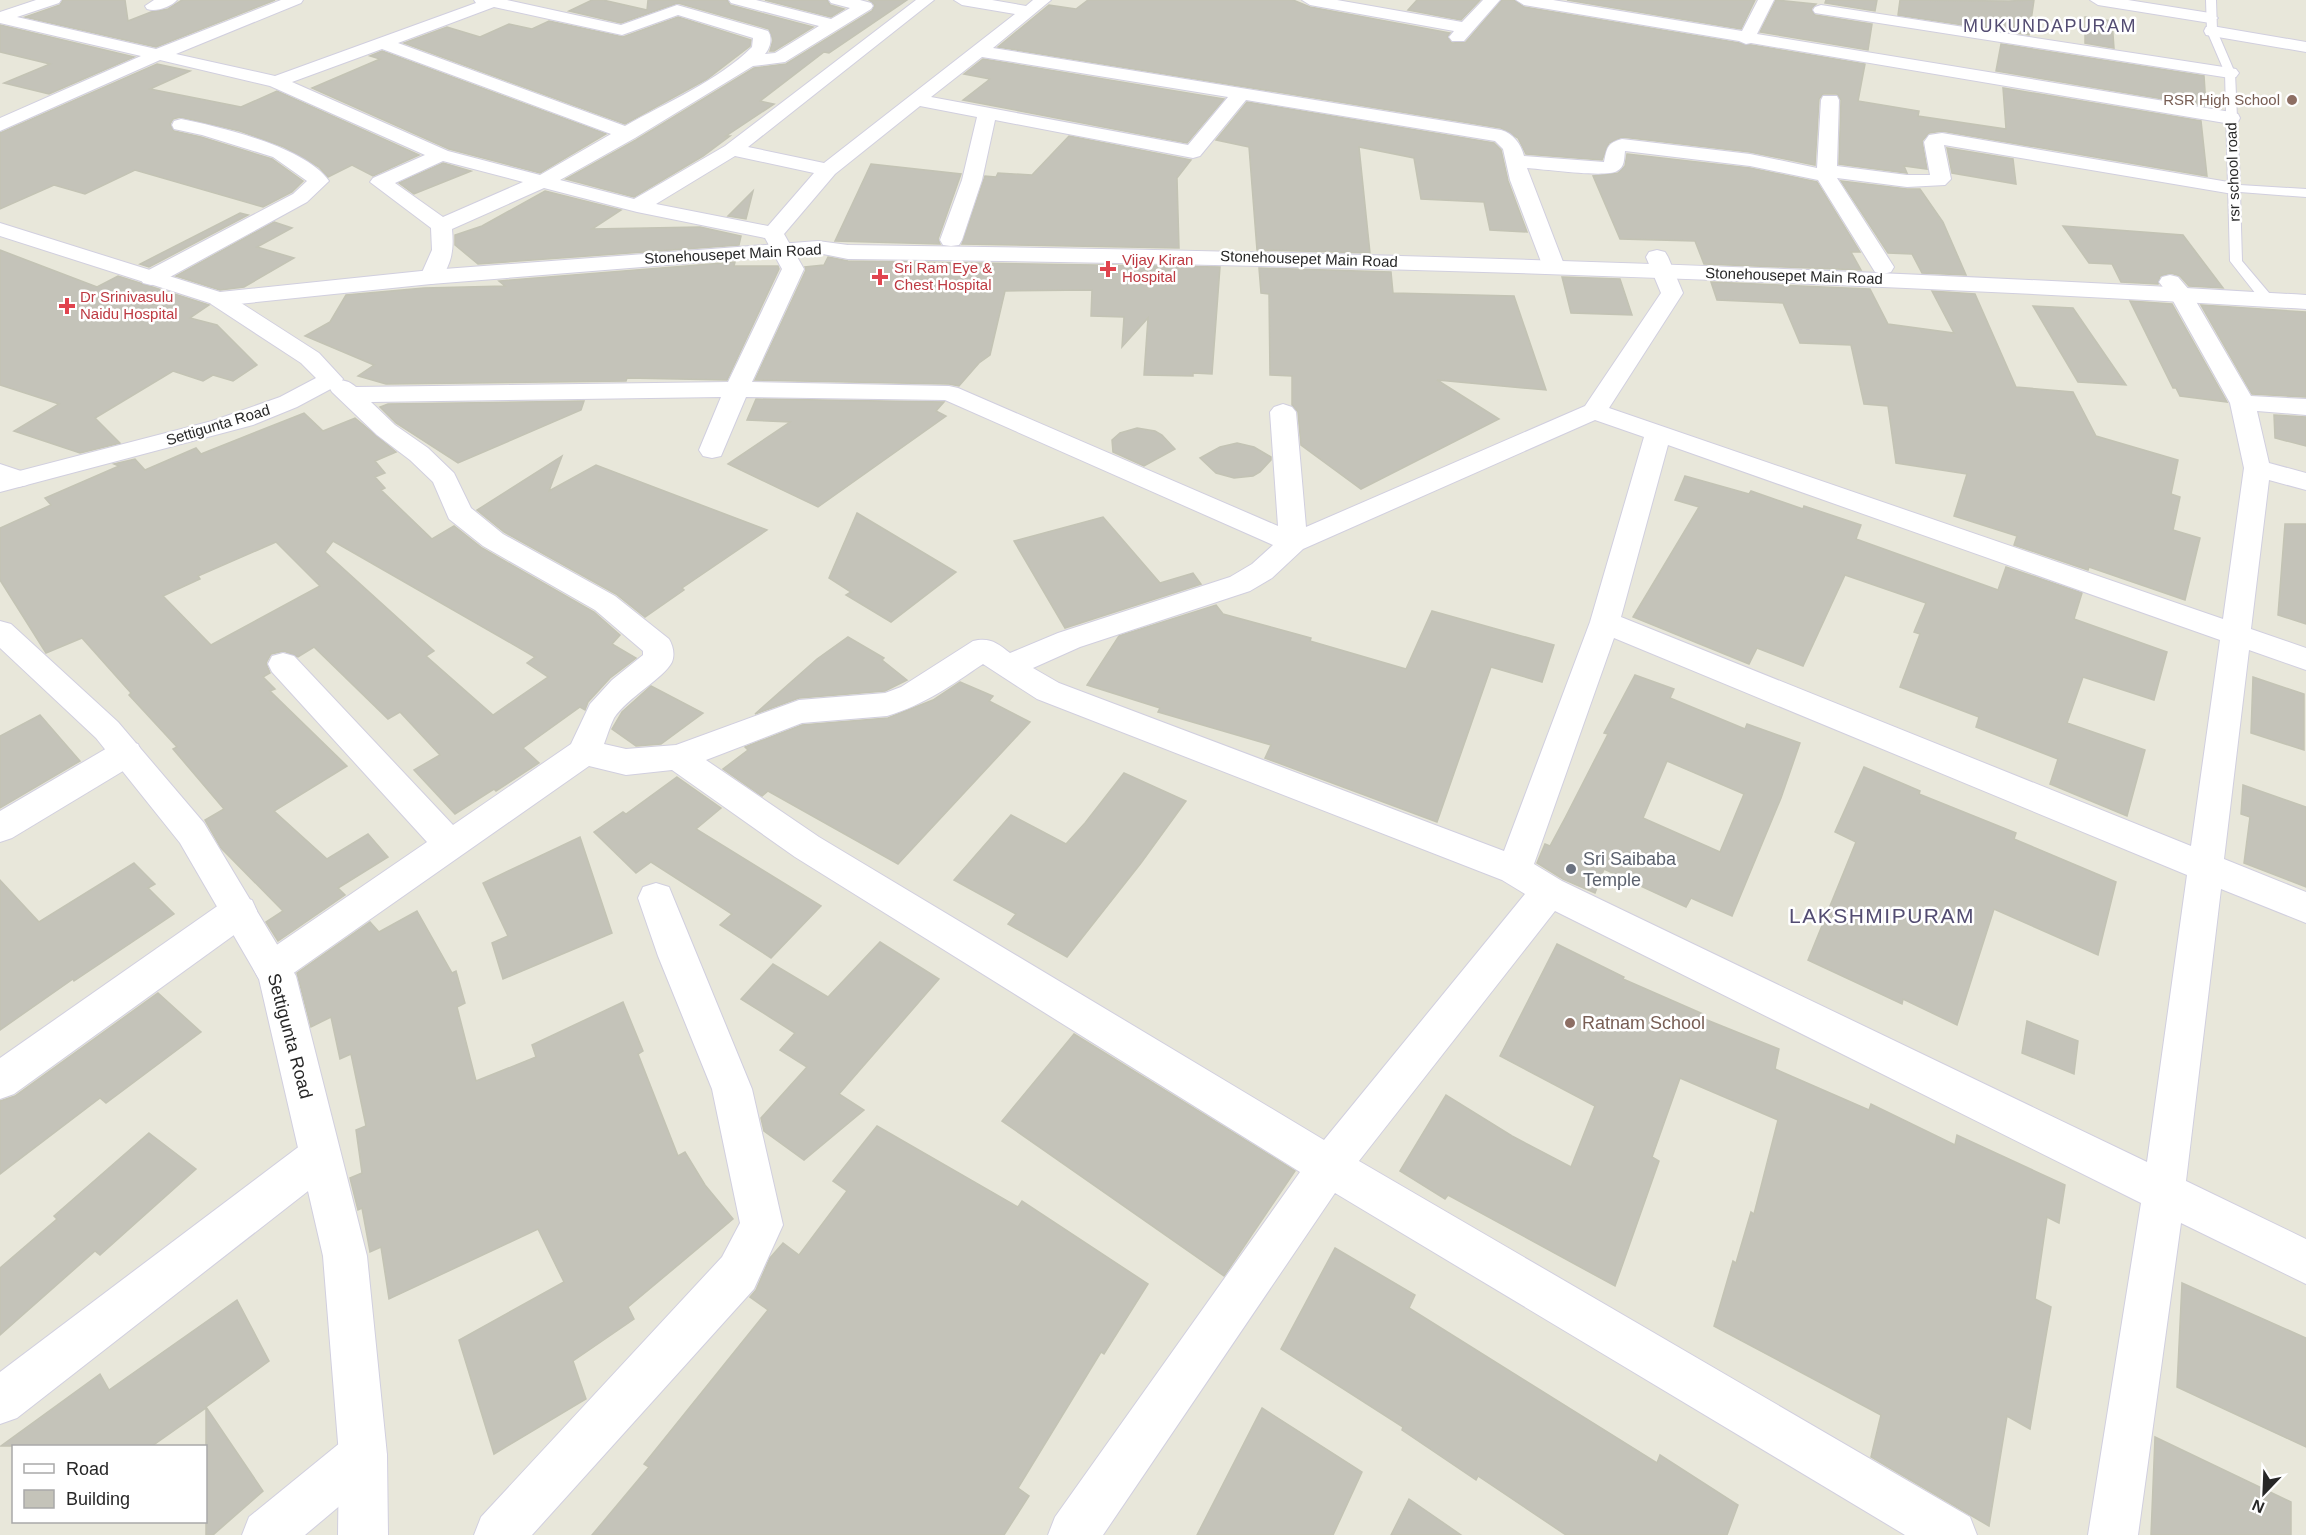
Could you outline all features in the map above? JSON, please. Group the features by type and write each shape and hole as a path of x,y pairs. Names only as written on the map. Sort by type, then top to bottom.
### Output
{"street":[{"path":"0,18 53,0"},
{"path":"4,121 157,55 295,0"},
{"path":"737,0 834,25"},
{"path":"748,61 779,58 865,6 837,0"},
{"path":"637,206 732,150 926,0"},
{"path":"962,0 1036,5"},
{"path":"1310,0 1462,32 1492,0"},
{"path":"1524,0 1746,39 1982,75 2231,118"},
{"path":"1746,39 1765,0"},
{"path":"2104,0 2306,47"},
{"path":"276,82 491,1 622,30 677,10 762,35 761,48 748,61 628,134 541,183 441,226"},
{"path":"779,240 828,170 1036,5"},
{"path":"1821,10 2230,73"},
{"path":"0,18 276,82 441,155 541,183 779,240"},
{"path":"381,43 628,134"},
{"path":"978,51 1501,136 1512,147 1520,180 1552,260"},
{"path":"916,100 1192,152 1240,95"},
{"path":"1830,100 1827,173 1860,233 1884,267"},
{"path":"951,240 972,180 987,113"},
{"path":"150,278 300,198 319,182 280,153 207,130 181,125"},
{"path":"1516,161 1609,168 1615,163 1615,149 1622,145 1725,156 1827,173 1907,181 1938,181 1941,179 1941,171 1934,142 1936,139 1942,139 2234,188"},
{"path":"732,150 828,170"},
{"path":"431,277 443,250 441,226 380,182 441,155"},
{"name":"Stonehousepet Main Road","path":"0,229 219,299 779,240 848,252 1015,247 1167,255 1552,260 1659,264 2262,293 2306,302"},
{"path":"712,450 793,269 779,240"},
{"path":"818,247 851,240 951,240 1015,247"},
{"path":"1007,667 1070,640 1240,584 1262,571 1293,543 1594,411 1672,293 1659,264"},
{"path":"1819,271 1884,267 2176,289 2243,403 2257,468 2164,1191 2113,1535"},
{"path":"2262,293 2306,290"},
{"path":"219,299 310,358 387,430 419,454 445,478 459,513 493,540 605,603 658,647 658,659 623,688 601,712 584,752 272,968"},
{"path":"341,387 949,393 1293,543"},
{"name":"Settigunta Road","path":"6,478 227,426 272,410 311,392 341,387"},
{"path":"2243,403 2306,407"},
{"path":"1594,411 2306,659"},
{"path":"1283,412 1293,543"},
{"path":"1514,870 1605,622 1658,432"},
{"path":"2257,468 2306,482"},
{"path":"1605,622 2306,908"},
{"name":"Settigunta Road","path":"0,631 107,730 192,833 276,976 345,1256 363,1455 363,1535"},
{"path":"584,752 626,762 678,757 799,712 887,704 912,695 984,649 1007,667 1048,691 1514,870 1549,891 2306,1262"},
{"path":"283,664 450,845"},
{"path":"0,828 126,753"},
{"path":"678,757 807,847 1329,1166 1952,1535"},
{"path":"1073,1535 1329,1166 1549,891"},
{"path":"499,1535 738,1273 762,1225 732,1089 677,956 656,898"},
{"path":"0,1081 239,911"},
{"path":"0,1401 320,1156"},
{"path":"267,1535 363,1455"}],"lane":[{"name":"rsr school road","path":"2211,0 2211,24 2230,73 2236,261 2262,293"},
{"path":"2234,188 2306,193"}],"building":[{"path":"63,0 125,0 128,21 151,12 168,9 182,0 275,0 156,47 25,17 60,5"},
{"path":"592,0 603,0 647,10 648,0 727,0 730,5 813,27 774,51 770,51 773,40 769,29 678,3 621,23 569,11"},
{"path":"765,0 827,0 830,5 844,9 831,17"},
{"path":"869,0 907,0 829,53 824,52 760,101 774,104 726,136 730,136 703,156 634,197 566,179 636,140 754,68 786,64 872,11 875,5"},
{"path":"1088,0 1293,0 1310,7 1450,33 1447,37 1452,43 1466,42 1502,0 1514,0 1524,7 1865,64 1858,101 1919,111 1918,116 2006,129 2003,88 2201,121 2207,176 1942,131 1929,133 1922,141 1927,169 1904,166 1907,173 1839,164 1841,100 1837,94 1823,94 1819,99 1815,165 1750,152 1622,137 1609,143 1602,160 1526,154 1518,138 1501,128 998,47 1049,5 1076,9"},
{"path":"1417,0 1480,0 1461,20 1408,10"},
{"path":"1567,0 1755,0 1741,29"},
{"path":"1776,0 1816,4 1811,9 1815,15 1872,24 1868,50 1760,32"},
{"path":"1826,0 1877,0 1875,11 1825,3"},
{"path":"1900,0 2034,0 2029,35 1898,15"},
{"path":"678,17 751,40 750,46 707,79 625,124 404,43 447,27 480,37 509,24 532,29 549,21 623,37"},
{"path":"2085,17 2112,21 2114,48 2085,43"},
{"path":"0,25 134,57 49,94 4,83 50,64 0,52"},
{"path":"2001,44 2204,76 2206,106 1996,71"},
{"path":"382,51 606,134 540,173 449,149 312,88 380,59 370,56"},
{"path":"983,59 1224,99 1187,143 963,100 990,79 964,74"},
{"path":"157,64 190,71 150,89 241,107 277,91 419,155 373,176 352,165 328,177 319,167 284,147 240,131 180,117 173,119 170,124 174,131 272,159 303,181 292,192 263,207 135,170 85,194 54,185 0,209 0,133"},
{"path":"1247,102 1494,143 1501,150 1508,181 1527,232 1490,230 1484,202 1421,199 1414,158 1359,147 1370,253 1257,250 1249,147 1216,140"},
{"path":"1069,136 1191,160 1177,178 1179,248 962,244 985,176 996,177 998,173 1032,175"},
{"path":"1947,148 2013,159 2016,184 1952,173"},
{"path":"1627,154 1750,168 1817,182 1860,252 1851,252 1861,270 1704,264 1695,241 1620,239 1593,176 1618,173 1625,166"},
{"path":"443,163 471,171 414,194 399,183"},
{"path":"871,164 961,174 938,239 940,244 835,241"},
{"path":"1841,181 1920,189 1943,222 1966,275 1922,273 1912,254 1888,253"},
{"path":"545,191 621,210 592,229 700,227 741,236 739,245 478,264 455,245 455,235 482,226"},
{"path":"753,191 746,219 728,216"},
{"path":"240,213 248,215 149,267 140,264"},
{"path":"274,222 292,228 257,247 294,258 244,287 220,290 176,276"},
{"path":"2063,226 2183,235 2223,288 2189,286 2180,276 2171,273 2160,276 2158,284 2121,282 2112,264 2089,263"},
{"path":"0,250 97,287 118,276 209,305 190,318 217,325 257,365 233,381 213,375 203,381 173,371 95,418 120,443 80,453 14,431 59,404 0,385"},
{"path":"828,257 848,261 1220,267 1212,374 1144,375 1148,318 1122,347 1124,317 1091,316 1092,290 1005,291 990,355 979,363 959,386 755,380 806,270 805,267 824,265"},
{"path":"735,262 734,266 778,266 779,269 727,380 627,378 626,381 386,384 358,376 374,365 305,336 330,322 346,295 424,288 505,286 499,281"},
{"path":"1259,268 1391,272 1393,293 1514,296 1546,390 1437,380 1499,419 1361,489 1301,445 1298,412 1292,405 1292,376 1270,375 1269,294 1261,293"},
{"path":"1562,277 1620,279 1632,315 1571,313"},
{"path":"1711,282 1870,289 1888,324 1954,333 1932,291 1975,294 2016,387 2073,392 2096,436 2178,460 2171,494 2180,497 2173,530 2200,538 2185,600 2089,567 2088,570 2014,545 2017,536 1954,516 1967,474 1896,463 1888,406 1864,404 1851,345 1800,343 1783,303 1717,300"},
{"path":"2130,301 2172,304 2227,402 2180,396 2176,388 2173,388"},
{"path":"2201,305 2306,312 2306,397 2252,394"},
{"path":"2033,306 2073,308 2126,385 2078,382"},
{"path":"756,399 944,402 936,411 946,416 818,507 728,464 790,422 747,420"},
{"path":"584,401 581,410 458,463 396,423 380,407 388,404"},
{"path":"304,413 323,431 355,418 396,452 375,461 385,473 375,477 385,488 381,490 432,539 454,526 482,548 594,612 620,635 612,644 636,658 610,678 588,702 585,710 580,707 523,748 539,763 455,814 414,770 440,755 400,712 388,719 314,647 298,657 284,651 271,654 266,663 270,673 263,677 275,689 270,691 347,766 274,811 327,859 368,834 388,857 338,888 345,895 278,941 266,922 283,911 221,848 205,820 224,809 173,749 177,747 129,695 131,693 82,638 46,653 0,580 0,528 51,505 45,498 119,466 114,464 135,459 145,470 196,448 201,454","holes":["333,541 535,657 527,663 548,677 493,715 426,656 434,651 325,552","276,542 320,586 211,645 163,596 200,579 198,576"]},
{"path":"2274,415 2306,417 2306,446 2275,438"},
{"path":"1137,428 1155,431 1175,449 1144,466 1113,452 1112,440 1120,433"},
{"path":"1237,443 1254,447 1271,457 1271,460 1253,476 1234,478 1216,473 1200,458 1220,447"},
{"path":"562,456 549,491 596,465 767,530 682,588 684,590 645,617 616,594 504,532 477,510"},
{"path":"1685,476 1749,494 1751,491 1803,509 1804,506 1861,525 1856,539 1998,590 2006,567 2082,593 2074,619 2167,652 2154,700 2083,677 2067,723 2145,750 2127,816 2050,784 2058,759 1976,727 1979,717 1900,687 1920,634 1914,632 1926,603 1845,575 1803,666 1757,648 1749,664 1633,617 1699,507 1675,500"},
{"path":"857,513 956,572 891,622 846,595 851,592 829,578"},
{"path":"1103,517 1160,583 1193,573 1201,584 1065,628 1014,541"},
{"path":"2285,524 2306,524 2306,624 2278,615"},
{"path":"1216,605 1223,614 1311,638 1310,641 1406,669 1432,611 1554,645 1542,682 1491,667 1437,822 1265,758 1271,745 1158,712 1160,708 1087,685 1119,636"},
{"path":"848,637 884,658 882,660 907,680 885,691 799,698 755,714 817,659"},
{"path":"1635,675 1674,689 1670,698 1745,729 1747,724 1800,743 1781,798 1732,916 1691,898 1686,907 1604,869 1595,893 1563,879 1537,863 1545,844 1550,846 1565,818 1608,734 1604,733","holes":["1667,761 1744,794 1720,852 1643,818"]},
{"path":"2253,677 2304,694 2304,750 2251,733"},
{"path":"960,682 993,696 989,701 1030,722 898,864 768,791 762,796 723,769 748,750 745,747 802,725 888,718 933,700"},
{"path":"651,686 703,713 661,744 636,746 612,729 622,712"},
{"path":"40,715 80,761 0,808 0,736"},
{"path":"1864,767 1920,791 1919,794 2016,833 2014,839 2116,882 2098,955 1994,909 1957,1025 1903,999 1902,1004 1808,960 1856,842 1835,832"},
{"path":"1124,773 1186,801 1141,863 1067,957 1008,924 1016,914 954,880 1011,815 1066,844"},
{"path":"677,777 721,808 696,829 821,906 771,958 720,925 732,914 651,862 636,873 594,832 623,812 626,814"},
{"path":"2243,785 2306,807 2306,887 2244,863 2250,817 2241,814"},
{"path":"580,837 612,933 503,979 492,943 508,936 483,883"},
{"path":"134,863 155,884 148,888 174,914 74,981 73,979 0,1030 0,880 39,922"},
{"path":"417,911 452,973 456,971 465,1003 457,1007 476,1081 536,1057 532,1045 623,1002 643,1051 638,1054 678,1156 685,1152 705,1185 733,1219 628,1307 634,1319 573,1361 586,1399 494,1454 459,1340 564,1282 538,1229 389,1299 381,1247 370,1252 362,1208 358,1210 350,1178 362,1173 356,1130 366,1126 351,1054 340,1059 331,1017 311,1027 297,973 370,922 379,932"},
{"path":"880,942 939,979 839,1094 864,1110 804,1160 764,1131 761,1118 807,1067 780,1050 795,1033 741,999 773,964 828,997"},
{"path":"1557,944 1624,977 1623,979 1703,1014 1702,1018 1779,1049 1775,1069 1869,1110 1871,1104 1955,1145 1957,1135 2065,1185 2059,1223 2047,1217 2035,1299 2051,1307 2030,1429 2007,1416 1989,1526 1871,1457 1881,1415 1714,1326 1733,1261 1736,1263 1751,1212 1754,1214 1778,1120 1680,1078 1652,1157 1659,1161 1615,1286 1448,1195 1445,1199 1400,1171 1446,1095 1512,1136 1571,1167 1595,1106 1500,1056"},
{"path":"158,993 201,1032 106,1103 100,1098 0,1174 0,1101 15,1096"},
{"path":"2027,1021 2078,1041 2074,1074 2022,1053"},
{"path":"1074,1034 1295,1171 1224,1276 1002,1121"},
{"path":"877,1126 1018,1207 1022,1201 1148,1284 1104,1354 1101,1352 1018,1488 1029,1496 1004,1535 592,1535 649,1467 644,1464 768,1310 750,1297 756,1290 770,1258 783,1243 799,1255 847,1191 833,1181"},
{"path":"149,1133 196,1169 100,1255 95,1251 0,1335 0,1268 57,1219 54,1216"},
{"path":"1335,1248 1415,1295 1409,1308 1657,1463 1660,1455 1738,1505 1727,1535 1566,1535 1478,1476 1476,1480 1402,1430 1403,1427 1281,1349"},
{"path":"2182,1283 2306,1338 2306,1447 2177,1387"},
{"path":"237,1300 269,1361 206,1407 263,1491 213,1535 206,1535 206,1408 153,1445 1,1446 100,1374 109,1390"},
{"path":"1262,1408 1362,1472 1333,1535 1197,1535"},
{"path":"2155,1437 2291,1502 2291,1535 2151,1535"},
{"path":"1409,1499 1461,1535 1391,1535"}],"place":[{"name":"RSR High School","path":"2292,100"},
{"name":"Vijay Kiran Hospital","path":"1108,269"},
{"name":"Sri Ram Eye & Chest Hospital","path":"880,277"},
{"name":"Dr Srinivasulu Naidu Hospital","path":"67,306"},
{"name":"Sri Saibaba Temple","path":"1571,869"},
{"name":"Ratnam School","path":"1570,1023"}],"district":[{"name":"MUKUNDAPURAM","path":"2050,26"},
{"name":"LAKSHMIPURAM","path":"1882,916"}]}
